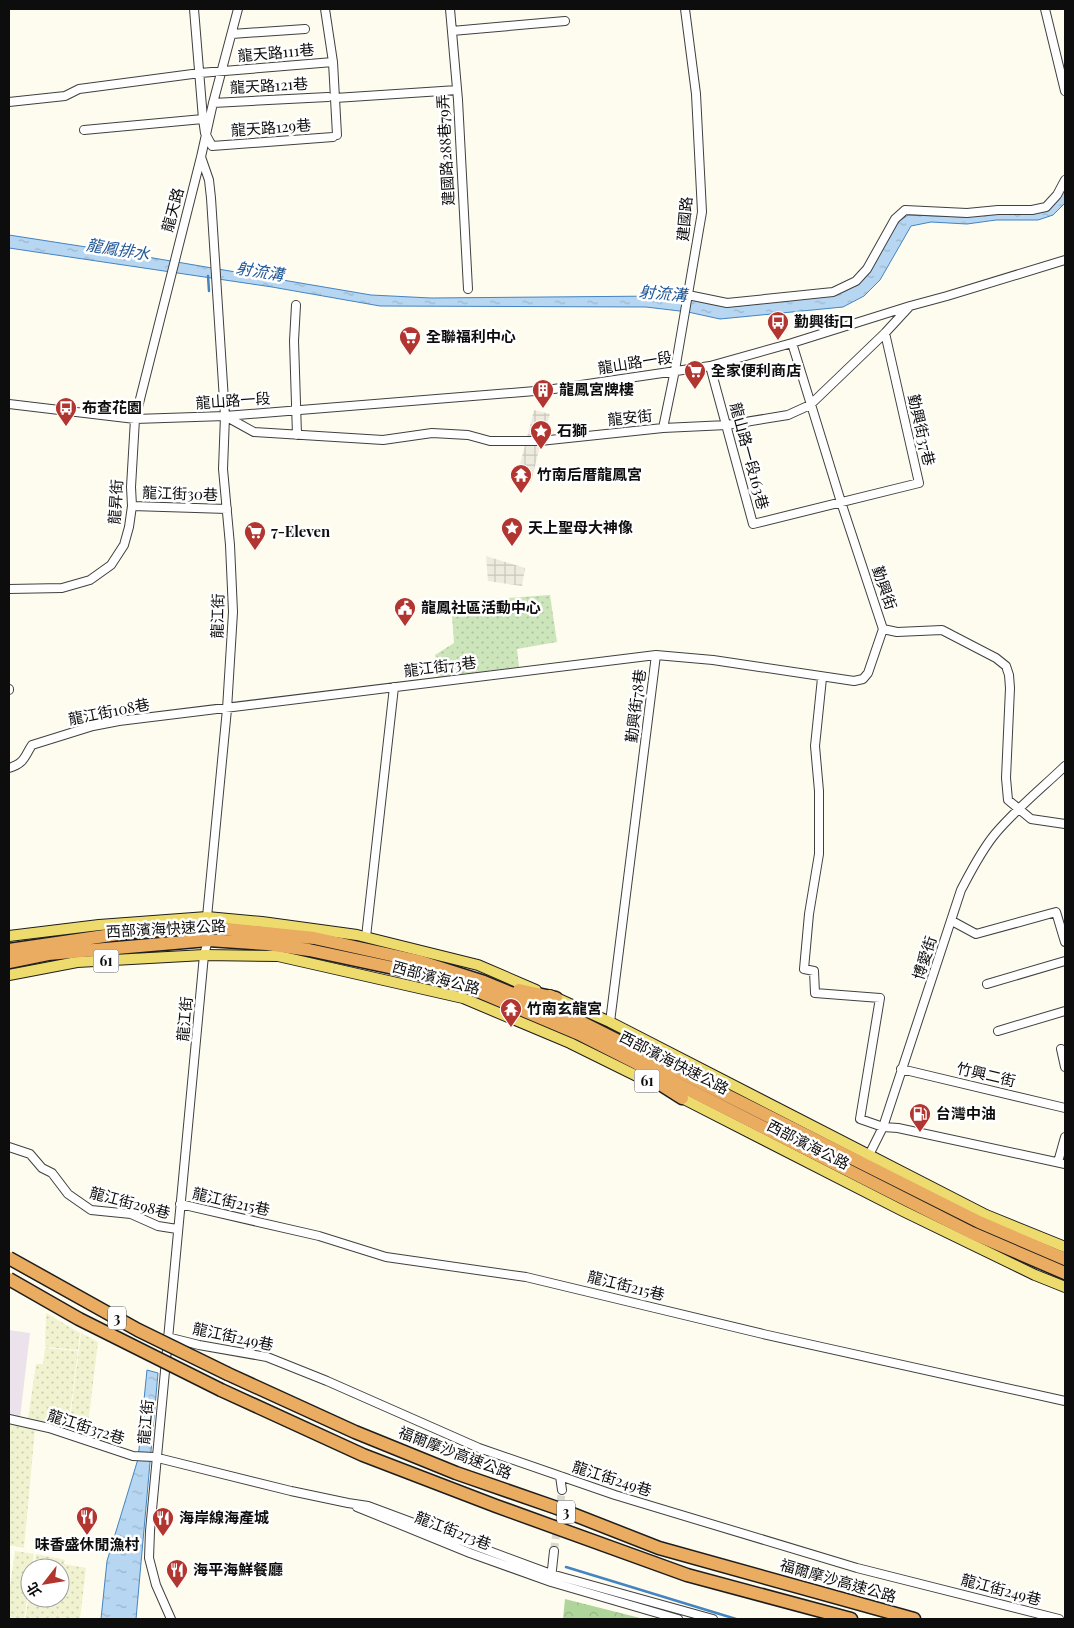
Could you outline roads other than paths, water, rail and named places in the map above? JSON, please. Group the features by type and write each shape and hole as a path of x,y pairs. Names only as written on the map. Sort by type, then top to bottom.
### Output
{"highway":[{"name":"西部濱海快速公路","path":"9,950 207,922 314,938 418,961 484,982 583,1023 862,1170 972,1233 1065,1273"},
{"name":"西部濱海快速公路","path":"9,962 48,954 208,940 267,944 301,949 417,973 475,990 579,1034 862,1170 1065,1259"},
{"path":"484,982 556,998"},
{"path":"579,1034 682,1098"},
{"name":"福爾摩沙高速公路","path":"9,1258 138,1330 228,1374 355,1432 440,1466 557,1508 659,1548 914,1619"},
{"name":"3","path":"9,1279 79,1318 221,1390 363,1455 496,1506 687,1575 851,1619"}],"main road":[{"name":"西部濱海公路","path":"9,936 99,924 262,922 366,937 478,965 610,1022 1035,1274 1065,1287"},
{"name":"西部濱海公路","path":"9,975 77,962 204,955 278,956 463,998 570,1043 682,1098 862,1170 986,1215 1065,1247"}],"street":[{"path":"194,9 203,119 206,133"},
{"name":"龍天路","path":"135,419 238,9"},
{"path":"325,9 333,62 331,97"},
{"name":"建國路288巷79弄","path":"450,9 457,90 468,289"},
{"name":"建國路","path":"663,428 675,370 702,212 696,94 685,9"},
{"path":"1045,9 1065,91"},
{"path":"452,31 565,21"},
{"path":"232,34 305,29"},
{"name":"龍天路111巷","path":"9,102 65,96 78,88 200,73 333,62"},
{"name":"龍天路121巷","path":"213,103 457,90"},
{"name":"龍天路129巷","path":"206,133 212,146 335,136 331,97"},
{"path":"84,130 203,119"},
{"name":"龍江街","path":"171,1619 156,1585 149,1558 150,1531 155,1458 168,1336 174,1229 180,1204 204,955 208,940 207,922 227,709 233,612 230,545 223,469 225,416 216,263 209,180 201,156"},
{"path":"688,296 727,303 833,292 856,281 867,268 894,219 905,210 967,213 998,210 1032,210 1046,207 1057,195 1065,180"},
{"name":"龍山路一段","path":"9,404 135,419 225,416 548,390 710,366 792,344 910,306 1065,260"},
{"path":"296,305 294,341 297,435"},
{"name":"龍安街","path":"225,416 254,432 383,440 441,433 468,435 490,441 540,441 663,428 726,425 788,415 810,405 885,333 910,306"},
{"name":"勤興街37巷","path":"841,502 919,483 885,333"},
{"name":"勤興街","path":"792,344 883,629 896,632 942,630 996,658 1006,666 1010,675 1006,778 1008,800 1018,810"},
{"name":"龍山路一段163巷","path":"710,366 753,524 841,502"},
{"name":"龍昇街","path":"9,589 62,588 90,580 111,565 124,545 129,527 132,506 131,487 135,419"},
{"name":"龍江街30巷","path":"132,506 226,509"},
{"name":"勤興街78巷","path":"610,1022 656,655 713,660 822,678 854,681 863,679 868,673 883,629"},
{"name":"龍江街73巷","path":"227,709 656,655"},
{"path":"822,678 815,746 819,791 819,854 809,914 804,969 814,971 815,993 880,998 860,1119 883,1127 898,1128 1062,1163 1065,1137"},
{"path":"366,937 394,687"},
{"name":"龍江街108巷","path":"9,768 19,765 25,759 32,745 93,726 119,721 227,709"},
{"name":"博愛街","path":"862,1170 883,1127 961,890 977,858 995,834 1065,766"},
{"path":"1018,810 1031,819 1065,824"},
{"path":"952,920 976,934 1056,912 1065,942"},
{"path":"987,984 1065,961"},
{"path":"998,1031 1065,1011"},
{"path":"1061,1049 1065,1067"},
{"name":"竹興二街","path":"901,1069 1065,1108"},
{"name":"龍江街298巷","path":"9,1147 30,1154 42,1168 52,1173 68,1194 92,1210 131,1214 158,1226 174,1229"},
{"name":"龍江街215巷","path":"180,1204 319,1236 386,1257 526,1277 763,1334 1065,1402"},
{"name":"龍江街249巷","path":"168,1336 199,1345 267,1357 327,1381 479,1448 624,1498 831,1560 1059,1619"},
{"name":"龍江街372巷","path":"9,1419 49,1428 133,1456 155,1458"},
{"name":"龍江街273巷","path":"155,1458 368,1506 551,1578"},
{"path":"560,1476 562,1490"},
{"path":"551,1578 554,1551"},
{"path":"551,1578 678,1619"},
{"path":"551,1578 713,1619"}],"water":[{"path":"1065,186 1065,203 1053,215 1038,220 996,220 967,224 931,222 911,226 880,280 864,296 843,307 720,319 688,312 646,307 380,306 272,287 9,248 9,235 371,295 431,298 662,296 739,306 832,295 845,291 865,278 887,236 898,222 908,215 966,217 1048,208"},
{"path":"147,1370 158,1373 136,1619 101,1619 107,1561 138,1459"}],"waterway":[{"name":"龍鳳排水","path":"208,276 209,291"},
{"path":"566,1567 736,1619"}],"tunnel":[{"path":"554,1551 562,1490"}],"place":[{"name":"勤興街口","path":"778,341"},
{"name":"全聯福利中心","path":"410,356"},
{"name":"全家便利商店","path":"695,390"},
{"name":"龍鳳宮牌樓","path":"543,409"},
{"name":"布查花園","path":"66,427"},
{"name":"石獅","path":"541,450"},
{"name":"竹南后厝龍鳳宮","path":"521,494"},
{"name":"天上聖母大神像","path":"512,547"},
{"name":"7-Eleven","path":"255,551"},
{"name":"龍鳳社區活動中心","path":"405,627"},
{"name":"竹南玄龍宮","path":"511,1028"},
{"name":"台灣中油","path":"920,1133"},
{"name":"味香盛休閒漁村","path":"87,1536"},
{"name":"海岸線海產城","path":"163,1537"},
{"name":"海平海鮮餐廳","path":"177,1589"}],"water label":[{"name":"射流溝","path":"260,271"},
{"name":"射流溝","path":"663,293"}]}
